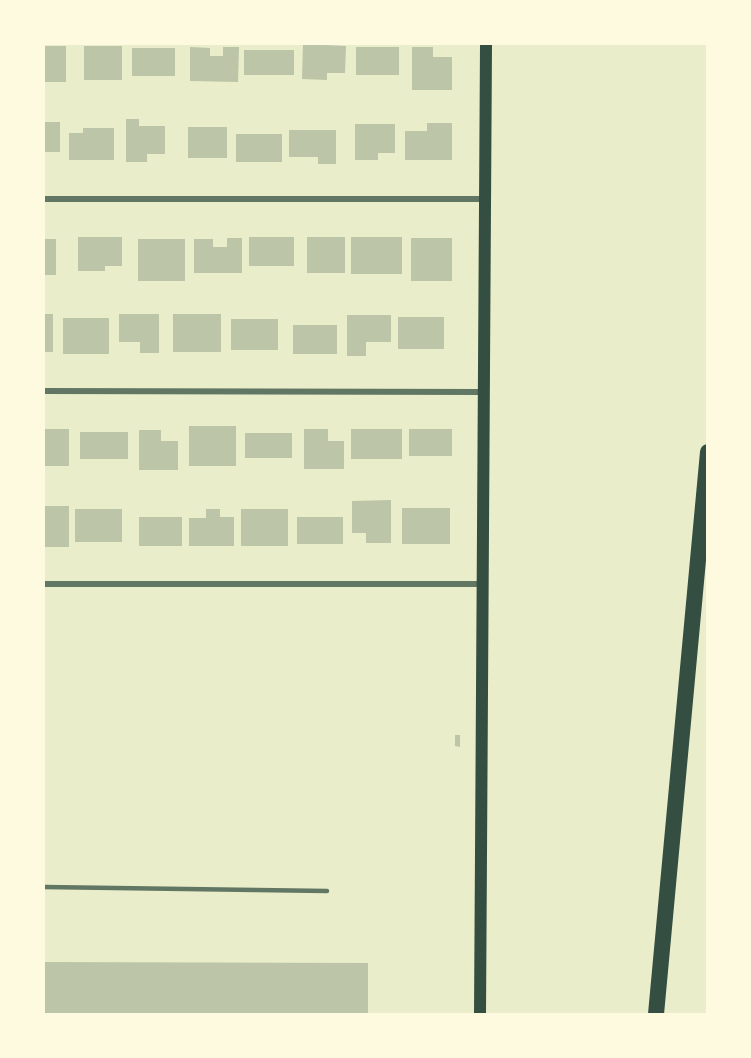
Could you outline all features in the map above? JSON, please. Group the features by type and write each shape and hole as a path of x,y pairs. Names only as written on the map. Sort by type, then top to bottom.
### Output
{"highway":[{"path":"657,1014 708,452"}],"main road":[{"path":"480,1014 486,44"}],"street":[{"path":"44,199 486,199"},
{"path":"44,391 483,392"},
{"path":"44,584 483,584"}],"lane":[{"path":"44,887 327,891"}],"building":[{"path":"303,44 346,46 345,73 327,73 327,80 302,79"},
{"path":"44,46 66,46 66,82 44,82"},
{"path":"84,46 122,46 122,80 84,80"},
{"path":"190,47 210,48 210,56 223,56 223,47 239,47 238,82 190,81"},
{"path":"356,47 399,47 399,75 356,75"},
{"path":"412,47 433,47 433,57 452,57 452,90 412,90"},
{"path":"132,48 175,48 175,76 132,76"},
{"path":"244,50 294,50 294,75 244,75"},
{"path":"126,119 139,119 139,126 165,126 165,154 147,154 147,162 126,162"},
{"path":"44,122 60,122 60,152 44,152"},
{"path":"427,123 452,123 452,160 405,160 405,131 427,131"},
{"path":"355,124 395,124 395,153 378,153 378,160 355,160"},
{"path":"188,127 227,127 227,158 188,158"},
{"path":"83,128 114,128 114,160 69,160 69,133 83,133"},
{"path":"289,130 336,130 336,164 318,164 318,157 289,157"},
{"path":"236,134 282,134 282,162 236,162"},
{"path":"78,237 122,237 122,266 105,266 105,271 78,271"},
{"path":"249,237 294,237 294,266 249,266"},
{"path":"307,237 345,237 345,273 307,273"},
{"path":"351,237 402,237 402,274 351,274"},
{"path":"227,238 242,238 242,273 194,273 194,239 213,239 213,247 227,247"},
{"path":"411,238 452,238 452,281 411,281"},
{"path":"44,239 56,239 56,275 44,275"},
{"path":"138,239 185,239 185,281 138,281"},
{"path":"44,314 53,314 53,352 44,352"},
{"path":"119,314 159,314 159,353 140,353 140,342 119,342"},
{"path":"173,314 221,314 221,352 173,352"},
{"path":"347,315 391,315 391,342 366,342 366,356 347,356"},
{"path":"398,317 444,317 444,349 398,349"},
{"path":"63,318 109,318 109,354 63,354"},
{"path":"231,319 278,319 278,350 231,350"},
{"path":"293,325 337,325 337,354 293,354"},
{"path":"189,426 236,426 236,466 189,466"},
{"path":"44,429 69,429 69,466 44,466"},
{"path":"304,429 328,429 328,441 344,441 344,469 304,469"},
{"path":"351,429 402,429 402,459 351,459"},
{"path":"409,429 452,429 452,456 409,456"},
{"path":"139,430 161,430 161,441 178,441 178,470 139,470"},
{"path":"80,432 128,432 128,459 80,459"},
{"path":"245,433 292,433 292,458 245,458"},
{"path":"391,500 391,543 366,543 366,533 352,533 352,501"},
{"path":"44,506 69,506 69,547 44,547"},
{"path":"402,508 450,508 450,544 402,544"},
{"path":"75,509 122,509 122,542 75,542"},
{"path":"206,509 220,509 220,517 234,517 234,546 189,546 189,518 206,518"},
{"path":"241,509 288,509 288,546 241,546"},
{"path":"139,517 182,517 182,546 139,546"},
{"path":"297,517 343,517 343,544 297,544"},
{"path":"455,735 460,735 460,747 455,746"},
{"path":"44,962 368,963 368,1014 44,1014"}]}
